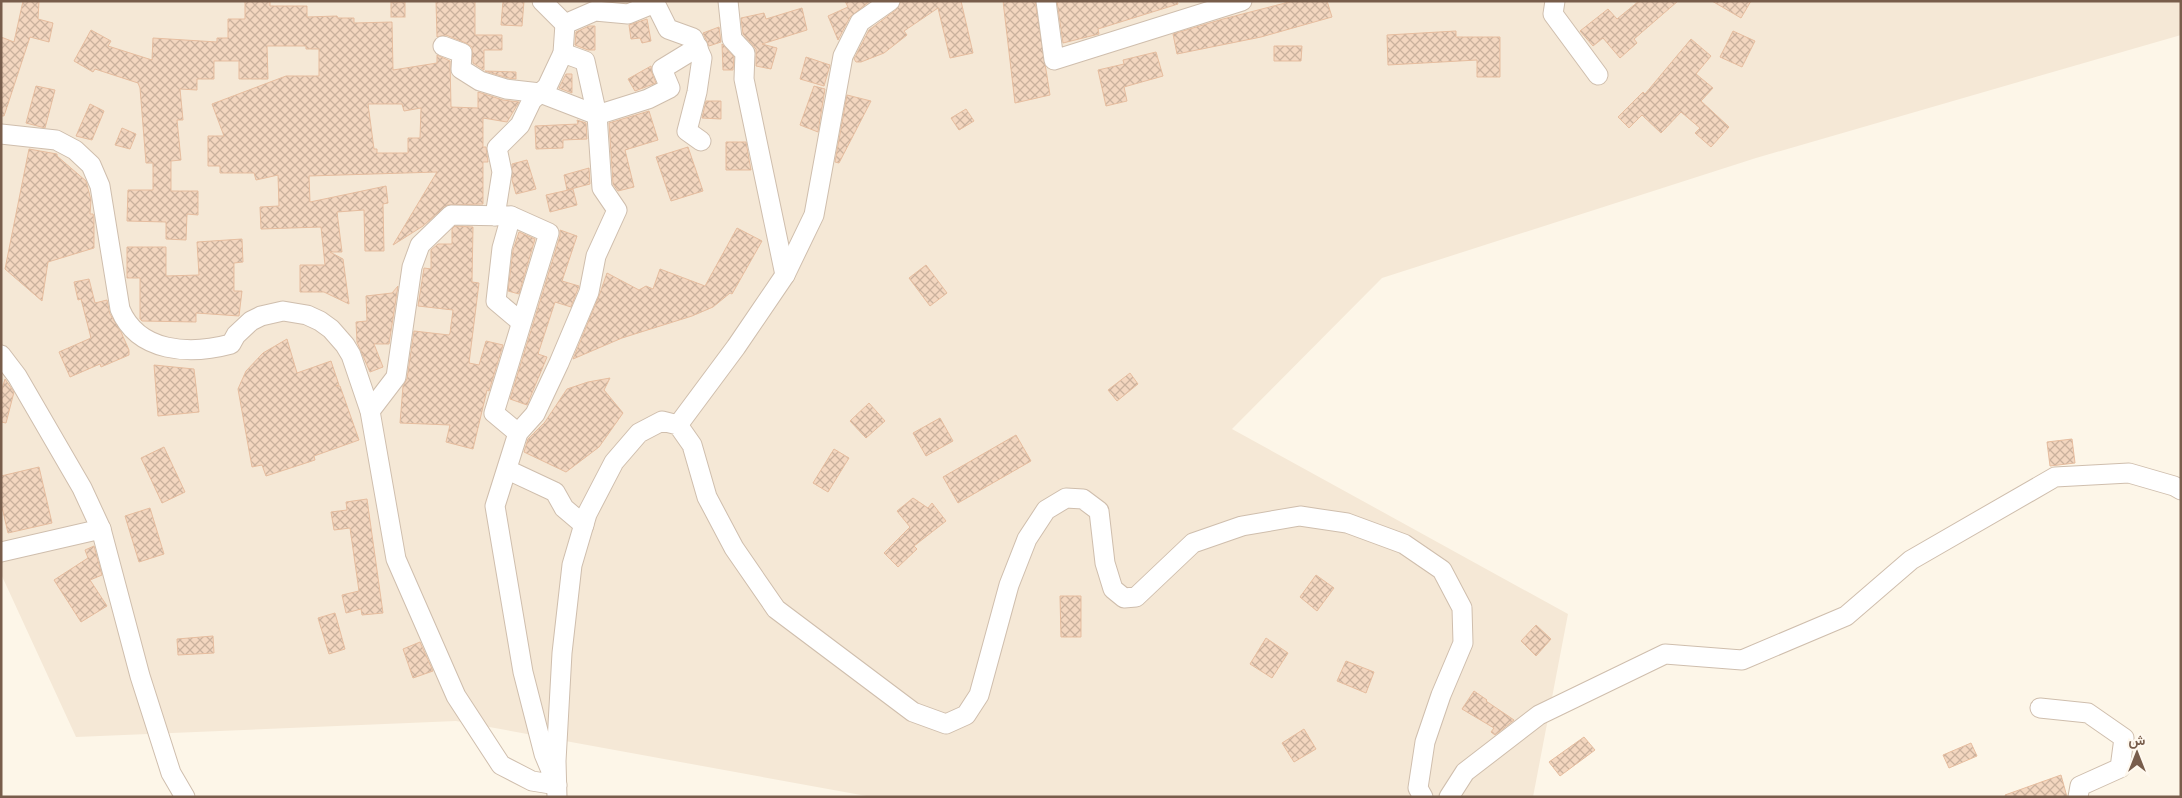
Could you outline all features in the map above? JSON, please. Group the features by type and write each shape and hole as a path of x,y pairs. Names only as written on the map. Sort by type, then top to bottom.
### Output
{"street":[{"path":"521,322 496,301 502,248 503,216 502,172 497,148 520,125 532,100 548,87 564,53 565,24 542,1"},
{"path":"728,1 732,39 746,53 744,79 784,275"},
{"path":"1046,1 1054,60 1231,2"},
{"path":"1555,1 1553,14 1598,75"},
{"path":"678,425 736,347 784,275 814,215 843,56 860,22 887,2"},
{"path":"565,24 596,6 628,14 655,3 668,29 693,38 702,58 697,92 687,131 701,141"},
{"path":"443,46 462,53 461,69 480,81 506,89 540,93 597,115 648,99 670,88 662,69 698,47"},
{"path":"557,791 544,754 523,672 495,506 508,470 518,433 535,414 559,363 589,292 596,256 617,210 602,188 597,115 585,61 564,53"},
{"path":"1,134 56,140 75,150 91,165 100,186 120,309 124,319 136,334 152,343 188,350 202,350 231,344 243,328 261,316 283,311 307,315 331,328 351,354 370,411 396,559 456,696 501,766 557,791"},
{"path":"370,411 396,377 412,267 420,245 451,215 503,216 549,233 494,413 518,433"},
{"path":"1,355 17,376 82,488 101,529 140,676 171,772 185,797"},
{"path":"557,791 556,761 562,653 572,565 587,514 614,462 639,433 662,421 678,425 692,444 707,497 734,548 776,609 913,712 946,724 966,715 979,696 1009,585 1027,539 1046,510 1066,498 1084,499 1100,511 1105,563 1113,589 1124,598 1136,597 1193,543 1242,526 1300,516 1348,523 1404,544 1442,570 1462,608 1463,643 1441,696 1425,742 1418,788 1423,797"},
{"path":"508,470 555,492 564,508 584,525"},
{"path":"1448,797 1465,772 1539,715 1665,654 1742,660 1846,616 1911,560 2055,477 2129,473 2174,486 2181,490"},
{"path":"1,552 101,529"},
{"path":"2040,708 2088,713 2124,738 2120,768 2080,786 2078,797"}],"shaded area":[{"path":"1,1 2181,1 2181,35 1756,158 1382,278 1232,429 1568,614 1533,797 872,797 456,721 76,737 1,574"}],"building":[{"path":"23,1 39,1 38,19 53,23 49,42 30,37 4,116 1,116 1,37 14,42"},
{"path":"245,1 270,1 270,6 307,6 307,17 337,16 338,18 354,18 354,23 392,22 393,70 437,63 437,55 450,61 451,107 478,108 478,92 503,100 519,102 507,122 483,118 483,147 486,147 488,162 483,162 483,204 447,205 423,226 393,245 437,172 309,176 310,202 386,186 388,203 383,204 384,251 365,251 364,210 337,212 342,252 330,252 343,259 349,304 324,292 300,292 300,265 325,265 321,227 261,229 260,207 279,206 278,175 256,180 254,173 220,173 220,166 208,166 208,136 224,136 212,104 286,76 319,76 319,49 306,49 306,46 267,46 268,79 239,79 239,61 214,61 214,79 197,79 197,90 180,89 183,120 177,120 181,160 171,161 171,191 198,191 198,215 187,214 186,240 166,239 166,222 127,221 128,190 153,190 153,163 146,163 140,88 138,83 95,69 93,72 74,61 91,30 111,41 108,46 152,60 153,38 217,42 217,38 228,38 228,19 245,19","holes":["368,104 402,104 404,111 421,108 420,138 408,138 408,153 377,153 377,149 374,149"]},
{"path":"436,1 475,1 475,35 502,35 502,50 484,50 484,70 473,63 472,47 446,35 437,37"},
{"path":"503,1 524,1 522,26 501,25"},
{"path":"845,1 870,1 850,17 838,40 828,16 848,7"},
{"path":"901,1 961,1 973,53 950,58 938,8 904,31 907,35 884,53 861,62 856,62 854,59 869,30 896,10"},
{"path":"1003,1 1035,1 1050,95 1015,103"},
{"path":"1057,1 1177,1 1178,4 1098,29 1099,34 1063,43"},
{"path":"1293,1 1327,1 1332,17 1261,37 1177,54 1173,34"},
{"path":"1639,1 1678,1 1634,39 1637,43 1620,58 1603,38 1593,46 1580,31 1608,9 1617,19"},
{"path":"1712,1 1751,1 1741,18"},
{"path":"391,2 405,2 405,17 391,17"},
{"path":"802,8 807,30 762,44 777,48 771,69 756,66 756,49 743,34 741,18 764,13 766,19"},
{"path":"647,19 651,41 642,43 640,38 631,39 629,25"},
{"path":"589,26 595,26 595,50 588,50 575,45 576,32"},
{"path":"719,27 721,42 709,46 703,33"},
{"path":"1456,31 1456,37 1500,37 1500,77 1477,77 1477,60 1388,65 1387,35"},
{"path":"1733,31 1755,41 1742,67 1720,57"},
{"path":"1691,39 1711,56 1696,74 1713,88 1701,101 1729,127 1711,147 1695,133 1700,128 1681,112 1661,133 1642,115 1629,128 1618,117 1643,92 1645,94"},
{"path":"722,44 734,57 733,70 723,70"},
{"path":"1274,46 1302,46 1301,61 1274,61"},
{"path":"1156,52 1163,76 1124,87 1127,101 1106,106 1098,70 1124,64 1123,60"},
{"path":"806,57 830,65 824,86 800,79"},
{"path":"651,66 656,83 635,91 628,79"},
{"path":"485,71 516,72 516,79 508,78"},
{"path":"566,74 572,74 572,93 559,88"},
{"path":"36,86 55,90 45,128 26,123"},
{"path":"814,86 825,89 818,132 800,125"},
{"path":"847,95 871,101 839,163 835,162"},
{"path":"706,101 721,101 721,119 702,118"},
{"path":"90,104 104,111 92,140 76,136"},
{"path":"966,109 974,121 959,130 951,118"},
{"path":"649,111 658,140 625,150 634,187 618,191 613,184 609,123"},
{"path":"577,120 586,123 587,139 563,140 563,148 536,149 535,126 578,124"},
{"path":"122,128 136,134 130,149 115,145"},
{"path":"726,142 746,142 751,170 726,170"},
{"path":"688,147 703,191 671,201 656,157"},
{"path":"29,149 57,154 86,181 91,200 90,214 93,214 94,218 94,248 48,262 42,301 5,269"},
{"path":"527,160 536,189 516,194 512,180 512,164"},
{"path":"589,168 590,184 567,190 564,175"},
{"path":"573,189 577,205 550,212 546,195"},
{"path":"455,226 473,227 472,282 479,283 469,363 479,365 486,341 503,345 489,391 487,390 473,449 446,442 450,425 400,423 403,386 407,379 414,331 449,335 450,333 453,310 418,306 424,268 431,269 431,250 438,244 452,244 452,229"},
{"path":"737,228 762,241 732,294 730,293 713,307 692,316 622,338 573,359 607,273 639,290 646,286 653,289 660,269 705,286"},
{"path":"560,230 577,236 562,281 579,286 571,307 555,302 538,354 547,357 527,405 510,399 560,236"},
{"path":"519,232 535,239 519,294 508,291 513,250"},
{"path":"242,239 243,262 234,263 234,291 242,291 239,316 196,313 196,322 142,321 140,319 140,278 127,278 127,247 166,247 166,276 199,275 197,242"},
{"path":"926,265 947,293 930,306 909,278"},
{"path":"89,279 95,303 107,300 110,314 121,332 129,350 129,355 101,367 100,364 70,377 59,352 91,338 81,299 78,300 74,282"},
{"path":"398,286 389,344 374,344 383,367 370,372 357,342 356,322 367,321 366,296 392,293"},
{"path":"287,339 297,373 331,361 339,385 336,386 340,386 359,440 314,456 315,460 266,476 262,465 252,467 238,389 246,371 263,353"},
{"path":"154,365 194,369 199,412 158,416"},
{"path":"1130,373 1138,384 1117,401 1108,390"},
{"path":"610,378 604,390 623,413 599,447 566,472 524,452 528,439 545,422 567,389 588,382"},
{"path":"5,379 14,392 6,423 1,422 1,392"},
{"path":"869,403 885,421 866,438 850,421"},
{"path":"940,418 953,441 926,456 913,433"},
{"path":"1016,435 1031,461 958,503 943,477"},
{"path":"2072,439 2075,463 2050,466 2047,442"},
{"path":"164,447 185,492 162,503 141,458"},
{"path":"834,449 849,458 828,492 813,483"},
{"path":"39,467 52,523 8,533 1,503 1,476"},
{"path":"913,498 928,508 932,503 946,521 914,546 917,549 898,567 884,553 910,527 897,511"},
{"path":"367,499 383,613 362,615 361,609 346,613 342,595 359,591 350,528 334,530 331,512 347,510 346,502"},
{"path":"150,508 164,554 139,562 125,516"},
{"path":"94,546 102,575 90,580 107,606 81,622 54,580 88,558 85,550"},
{"path":"1316,575 1334,588 1317,611 1300,597"},
{"path":"1060,596 1081,596 1081,637 1061,637"},
{"path":"335,613 345,649 329,654 318,618"},
{"path":"1536,625 1551,639 1536,656 1521,641"},
{"path":"213,636 214,653 178,655 177,639"},
{"path":"1266,638 1288,653 1272,678 1250,664"},
{"path":"420,642 433,671 413,678 403,649"},
{"path":"1346,661 1374,672 1366,693 1337,681"},
{"path":"1474,691 1514,720 1495,735 1491,732 1494,728 1462,709"},
{"path":"1304,729 1316,749 1294,762 1282,743"},
{"path":"1584,737 1595,750 1560,776 1549,762"},
{"path":"1971,743 1977,756 1949,768 1943,755"},
{"path":"2061,775 2067,797 2006,797 2005,795"}]}
